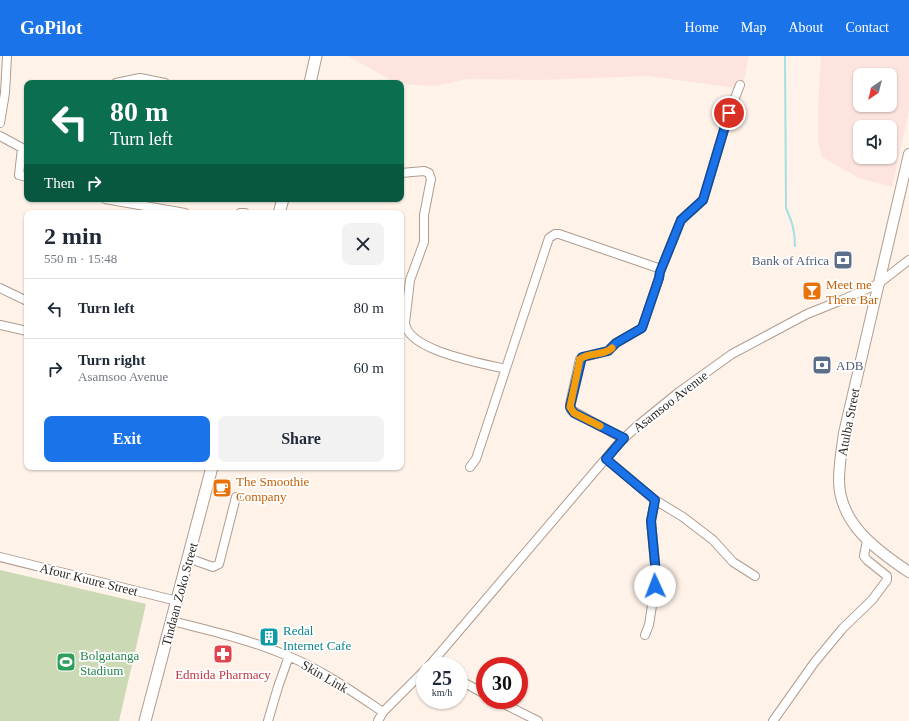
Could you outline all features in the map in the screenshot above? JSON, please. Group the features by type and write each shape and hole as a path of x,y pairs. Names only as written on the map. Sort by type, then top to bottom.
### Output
{"main road":[{"path":"311,80 316,56"},
{"name":"Tindaan Zoko Street","path":"145,721 211,470"}],"street":[{"path":"0,123 5,94 7,56"},
{"path":"130,80 140,78 150,80"},
{"path":"624,438 574,413 570,407 580,359 584,356 610,350 616,343 642,328 660,272 681,220 703,200 729,113 740,85"},
{"path":"0,136 22,148 19,175 24,176"},
{"name":"Atulba Street","path":"909,154 844,433 839,480 842,499 850,520 867,540 909,572"},
{"path":"404,173 429,172 431,179 424,215 424,242 410,280 405,323 406,329 414,338 434,350 505,370"},
{"path":"122,202 168,210"},
{"path":"470,467 476,459 547,241 552,235 559,234 658,268 660,272"},
{"name":"Asamsoo Avenue","path":"439,657 624,438 679,392 732,354 807,314 878,284 909,260"},
{"path":"0,288 24,300"},
{"path":"0,325 24,330"},
{"path":"606,459 655,500 682,517 713,540 732,562 755,576"},
{"path":"188,558 214,568 219,564 236,497"},
{"path":"645,635 649,625 656,574 651,521 655,500"},
{"path":"773,721 814,662 843,628 872,600 887,580 887,576 864,556 867,540"},
{"name":"Afour Kuure Street","path":"0,557 177,601"},
{"name":"Skin Link","path":"172,622 232,636 289,656 332,679 383,712"},
{"path":"268,721 289,656"},
{"path":"378,721 383,712 416,679"},
{"path":"514,709 538,721"}],"shaded area":[{"path":"348,56 749,56 742,89 649,76 539,80 467,79 435,86 404,84 404,80 391,80"},
{"path":"821,56 909,56 909,111 892,187 859,178 822,157 818,141 818,105"}],"green space":[{"name":"Bolgatanga Stadium","path":"0,570 146,604 119,721 0,721"}],"waterway":[{"path":"785,56 786,208 793,226 795,246"}],"slow traffic":[{"path":"600,426 574,413 570,407 580,359 584,356 608,351 612,348"}],"place":[{"name":"Bank of Africa","path":"843,260"},
{"name":"Meet me There Bar","path":"812,291"},
{"name":"ADB","path":"822,365"},
{"name":"The Smoothie Company","path":"222,488"},
{"name":"Redal Internet Cafe","path":"269,637"},
{"name":"Edmida Pharmacy","path":"223,654"},
{"name":"Bolgatanga Stadium","path":"66,662"}],"route":[{"path":"655,586 656,574 651,535 651,521 655,500 606,459 624,438 574,413 570,407 580,359 582,357 608,351 616,343 642,328 660,272 681,220 703,200 729,113"}]}
